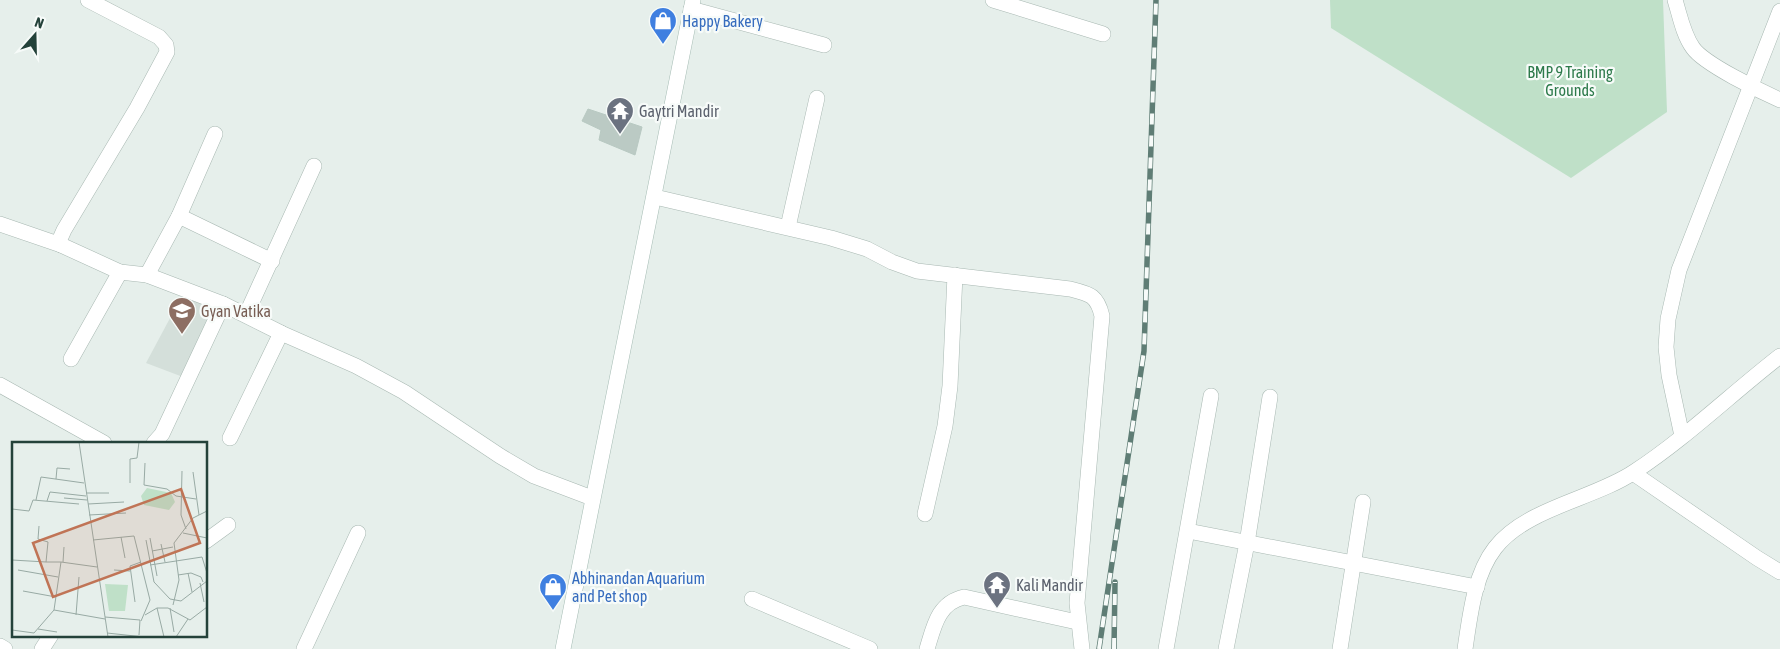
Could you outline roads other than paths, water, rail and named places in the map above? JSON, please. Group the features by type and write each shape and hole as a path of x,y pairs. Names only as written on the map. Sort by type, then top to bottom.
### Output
{"street":[{"path":"61,245 60,239 64,230 137,108 167,52 166,45 160,36 88,0"},
{"path":"993,0 1103,34"},
{"path":"1675,0 1686,36 1694,50 1749,86 1780,100"},
{"path":"563,649 692,5 824,45"},
{"path":"1682,436 1668,375 1666,347 1668,320 1679,270 1749,86 1780,11"},
{"path":"788,227 817,98"},
{"path":"147,275 179,216 215,134"},
{"path":"246,315 314,166"},
{"path":"655,196 788,227 867,249 911,269 1070,289 1089,294 1099,303 1102,316 1076,603 1082,649"},
{"path":"179,216 272,261"},
{"path":"0,224 61,245 120,272 147,275 223,304 281,334 356,366 404,392 500,456 534,476 592,498"},
{"path":"71,359 120,272"},
{"path":"926,514 945,426 950,386 955,275"},
{"path":"155,442 162,434 223,304"},
{"path":"230,438 281,334"},
{"path":"1464,649 1477,587 1485,565 1495,548 1513,530 1633,473 1682,436 1780,356"},
{"path":"0,385 102,442"},
{"path":"1166,649 1211,396"},
{"path":"1226,649 1247,543 1270,397"},
{"path":"1633,473 1780,572"},
{"path":"1340,649 1355,563 1363,502"},
{"path":"208,540 228,525"},
{"path":"1188,531 1477,587"},
{"path":"304,649 358,533"},
{"path":"926,649 938,616 947,604 964,597 1077,622"},
{"path":"752,599 870,649"},
{"path":"42,649 50,636"},
{"path":"0,646 5,649"}],"railway":[{"path":"1099,649 1144,351 1156,0"},
{"path":"1114,649 1115,582"}],"place":[{"name":"Happy Bakery","path":"663,45"},
{"name":"Gaytri Mandir","path":"620,135"},
{"name":"Gyan Vatika","path":"182,335"},
{"name":"Kali Mandir","path":"997,609"},
{"name":"Abhinandan Aquarium and Pet shop","path":"553,611"}],"park label":[{"name":"BMP 9 Training Grounds","path":"1570,81"}]}
